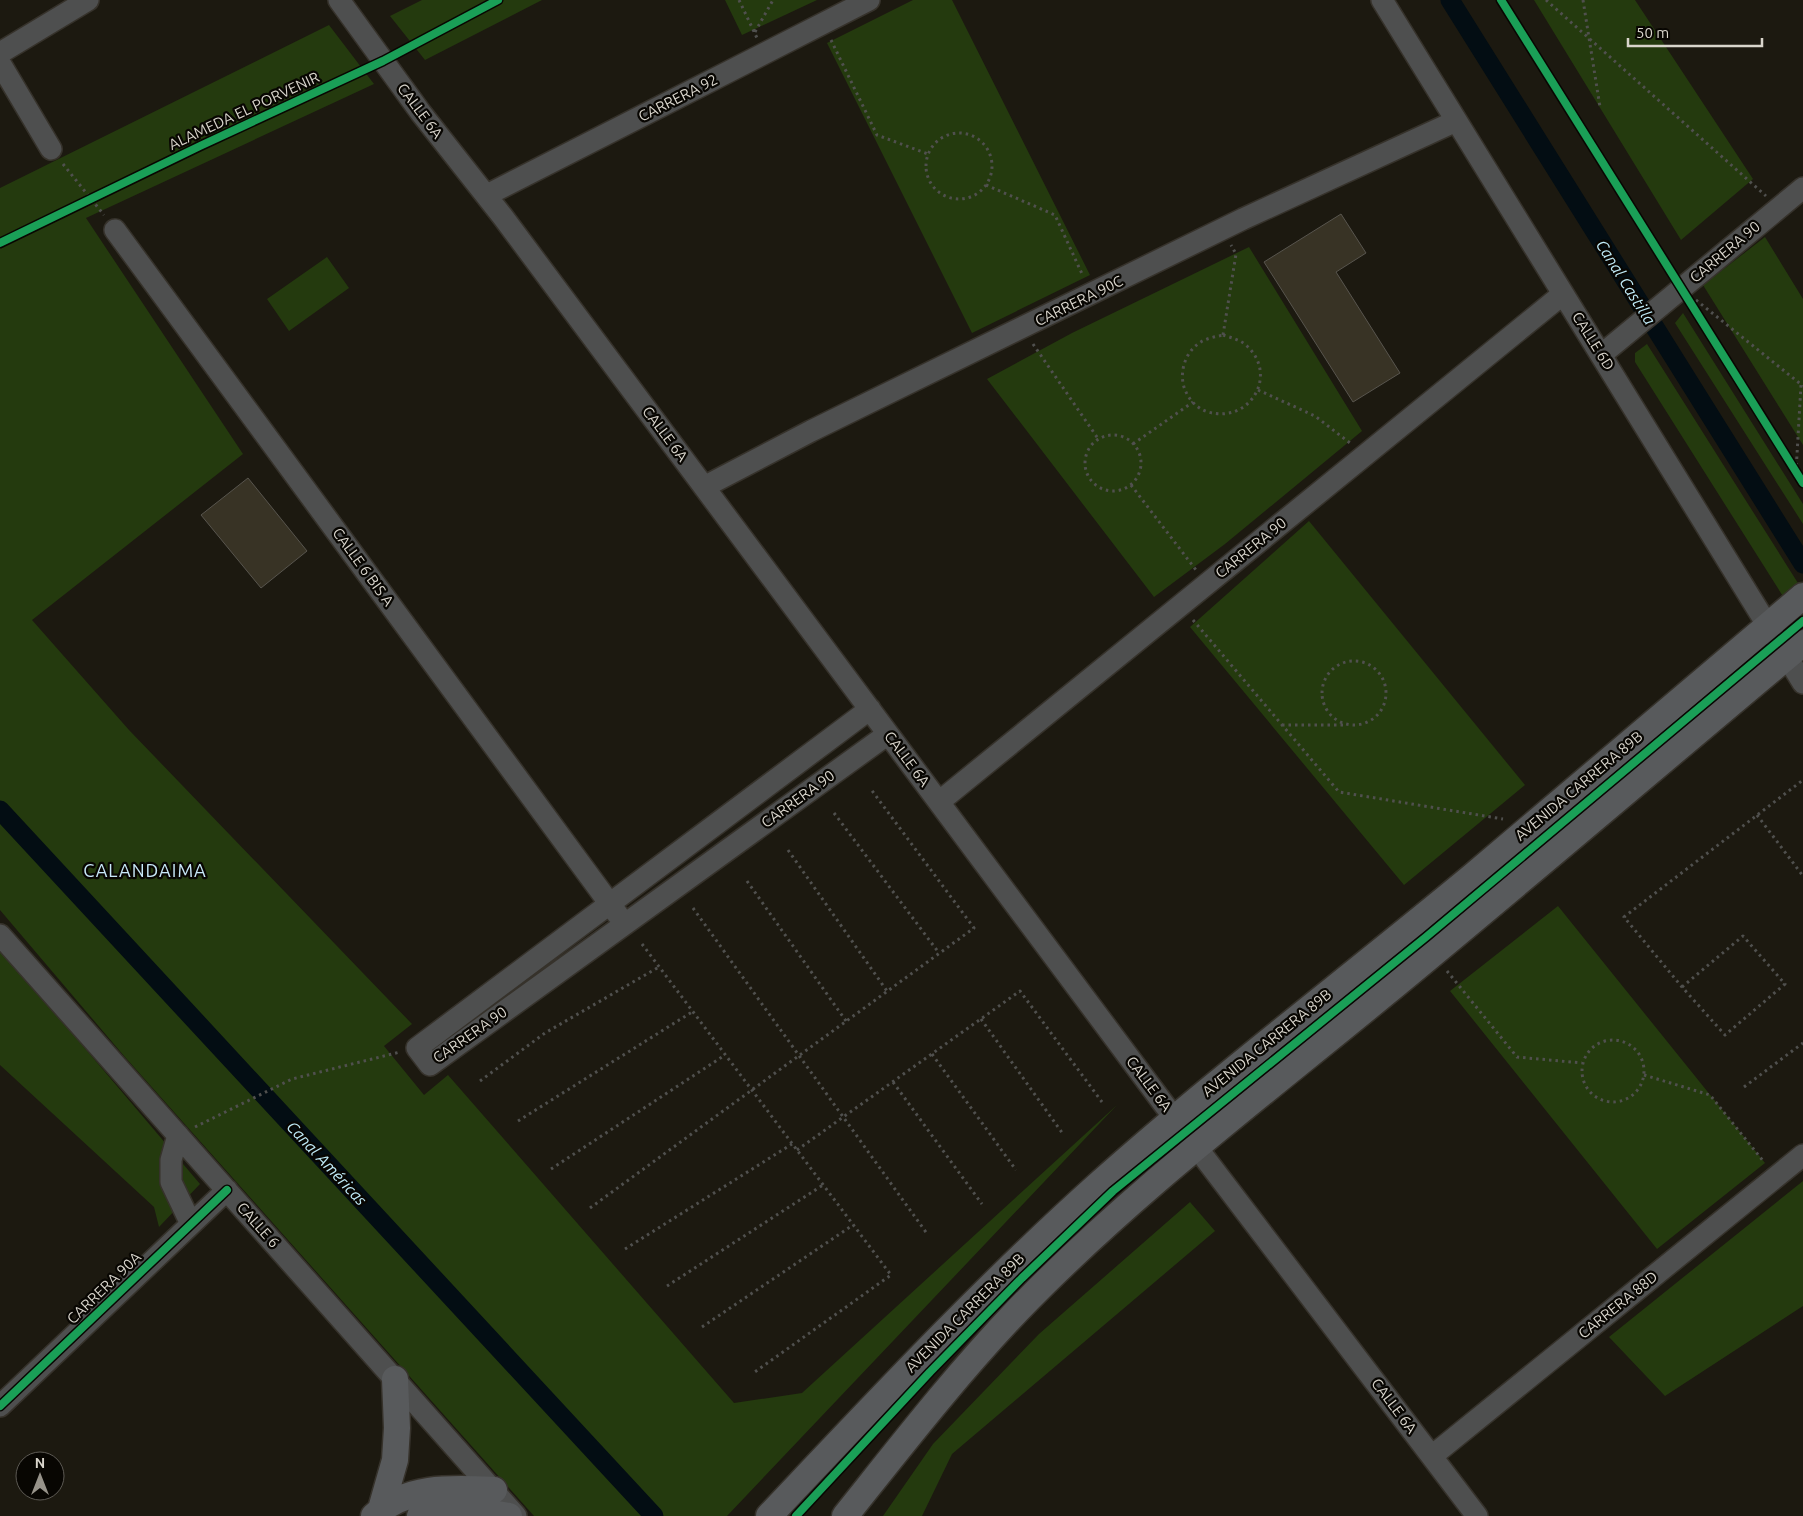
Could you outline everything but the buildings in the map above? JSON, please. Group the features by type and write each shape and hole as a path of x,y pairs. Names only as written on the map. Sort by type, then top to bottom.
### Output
{"main road":[{"name":"AVENIDA CARRERA 89B","path":"769,1516 1008,1268 1096,1187 1175,1119 1475,875 1799,599"},
{"path":"845,1516 943,1393 1017,1311 1110,1222 1795,650"},
{"path":"377,1513 395,1460 397,1428 395,1379"},
{"path":"377,1513 408,1495 431,1490 462,1488 494,1490"},
{"path":"420,1516 470,1510 509,1516"}],"street":[{"path":"0,53 88,0"},
{"name":"CALLE 6A","path":"339,0 421,113 487,195 1175,1119 1477,1516"},
{"name":"CARRERA 92","path":"487,195 869,0"},
{"name":"CALLE 6D","path":"1382,0 1768,626 1795,650 1803,683"},
{"path":"0,63 51,149"},
{"name":"CARRERA 90C","path":"704,487 810,431 1224,229 1456,121"},
{"name":"CARRERA 90","path":"1601,355 1803,188"},
{"name":"CALLE 6 BIS A","path":"115,230 625,924"},
{"name":"CARRERA 90","path":"939,802 1563,294"},
{"name":"CARRERA 90","path":"870,710 417,1048 430,1065 888,734"},
{"name":"CALLE 6","path":"0,935 516,1516"},
{"path":"178,1135 171,1160 171,1182 191,1224"},
{"name":"CARRERA 88D","path":"1432,1456 1803,1155"},
{"name":"CARRERA 90A","path":"0,1406 227,1190"}],"path":[{"path":"739,0 765,54"},
{"path":"755,32 773,0"},
{"path":"1546,0 1779,208"},
{"path":"1583,0 1600,106"},
{"path":"823,24 877,135 928,154"},
{"path":"953,133 964,133 975,137 987,148 992,164 991,175 986,185 979,193 959,200 948,198 938,193 931,185 925,164 934,144 942,137 953,133"},
{"path":"70,173 93,202"},
{"path":"986,185 1055,215 1091,295"},
{"path":"83,203 93,202 99,195"},
{"path":"1223,335 1236,254 1224,229"},
{"path":"1678,292 1697,314"},
{"path":"1678,292 1802,385 1798,475"},
{"path":"1023,328 1099,440"},
{"path":"1223,335 1246,345 1254,354 1261,378 1258,390 1250,402 1240,410 1228,414 1215,414 1203,410 1192,402 1185,391 1182,379 1183,365 1189,353 1198,344 1210,338 1223,335"},
{"path":"1258,390 1315,416 1349,442 1360,459"},
{"path":"1133,444 1192,402"},
{"path":"1108,436 1126,438 1139,452 1141,470 1131,485 1114,491 1105,490 1091,480 1087,471 1087,454 1099,440 1108,436"},
{"path":"1786,456 1798,475"},
{"path":"1131,485 1206,584"},
{"path":"1187,613 1339,792 1503,819"},
{"path":"1282,724 1350,725 1370,721 1384,705 1385,685 1373,667 1363,662 1352,661 1337,666 1326,678 1322,688 1325,708 1336,719 1350,725"},
{"path":"1682,987 1743,936 1785,984 1725,1035 1682,987 1624,917 1803,780"},
{"path":"590,1208 974,928 870,788"},
{"path":"834,813 939,953"},
{"path":"1758,815 1803,876"},
{"path":"788,850 887,991"},
{"path":"747,881 846,1021"},
{"path":"693,908 928,1235"},
{"path":"642,944 891,1276 752,1374"},
{"path":"480,1081 545,1033 659,967"},
{"path":"1444,968 1517,1057 1582,1063"},
{"path":"797,1150 1020,991 1102,1102"},
{"path":"518,1121 692,1012"},
{"path":"981,1019 1063,1134"},
{"path":"1614,1040 1624,1042 1633,1047 1642,1060 1644,1075 1636,1094 1627,1100 1617,1103 1606,1102 1597,1099 1583,1083 1582,1063 1587,1053 1594,1046 1604,1041 1614,1040"},
{"path":"1744,1087 1803,1043"},
{"path":"178,1135 292,1079 417,1048"},
{"path":"932,1054 1016,1170"},
{"path":"552,1169 725,1055"},
{"path":"1644,1075 1710,1096 1777,1176"},
{"path":"893,1082 982,1204"},
{"path":"625,1249 792,1144"},
{"path":"667,1286 823,1185"},
{"path":"702,1326 853,1225"}],"green space":[{"path":"422,0 542,0 425,60 390,16"},
{"path":"725,0 817,0 742,35"},
{"path":"913,0 952,0 1090,275 972,333 827,43"},
{"path":"1534,0 1635,0 1753,179 1681,240"},
{"path":"329,25 374,84 86,218 243,454 32,620 129,730 412,1024 384,1046 424,1095 448,1075 734,1403 802,1393 1117,1105 727,1516 534,1516 124,1056 0,910 0,188"},
{"path":"1765,237 1803,299 1803,445 1703,285"},
{"path":"1249,247 1362,431 1225,544 1154,597 987,379 1072,333"},
{"path":"327,257 349,288 289,331 267,299"},
{"path":"1683,313 1803,504 1803,524 1675,323"},
{"path":"1647,344 1803,591 1803,628 1635,362 1635,353"},
{"path":"1309,521 1525,785 1404,885 1190,627"},
{"path":"1558,906 1765,1163 1657,1249 1450,991"},
{"path":"0,948 200,1184 159,1227 154,1207 0,1065"},
{"path":"1803,1181 1803,1306 1665,1396 1609,1337"},
{"path":"1190,1202 1215,1231 952,1454 922,1516 883,1516 933,1444 1039,1334"}],"waterway":[{"name":"Canal Castilla","path":"1450,0 1803,564"},
{"name":"Canal Américas","path":"0,810 654,1516"}],"cycle path":[{"name":"ALAMEDA EL PORVENIR","path":"0,243 200,146 383,61 498,0"},
{"path":"1501,0 1803,483"},
{"path":"796,1516 930,1372 1022,1278 1113,1191 1426,937 1803,621"},
{"path":"0,1406 227,1190"}],"district":[{"name":"CALANDAIMA","path":"145,871"}]}
